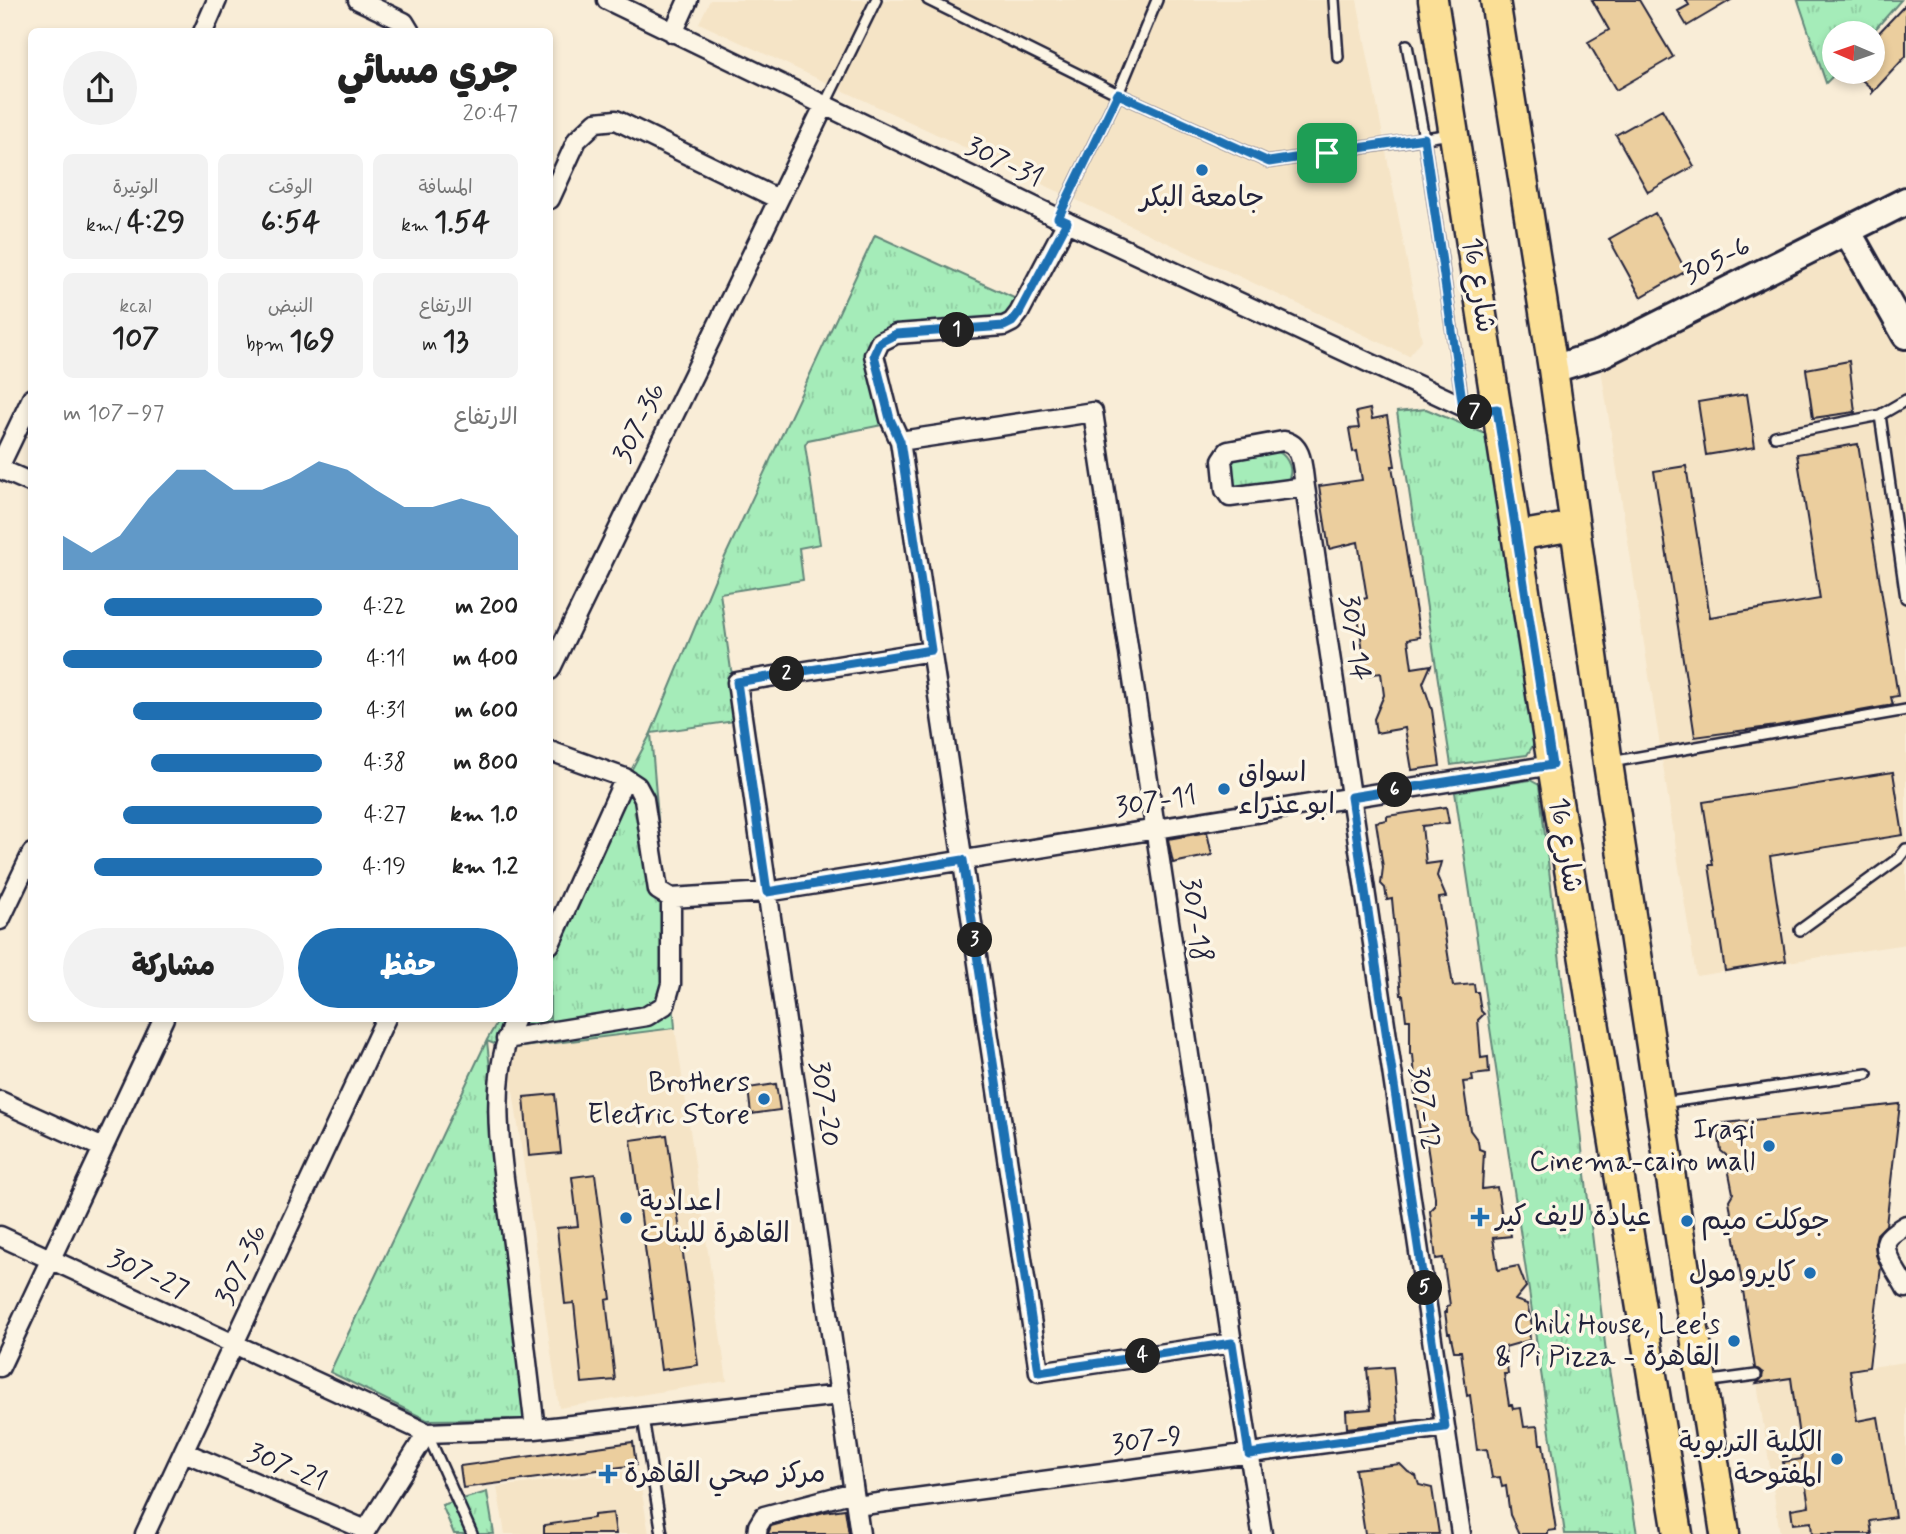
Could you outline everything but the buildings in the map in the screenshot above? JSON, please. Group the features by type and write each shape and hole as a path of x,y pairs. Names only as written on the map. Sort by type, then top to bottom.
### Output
{"main road":[{"name":"شارع 16","path":"1433,0 1552,765 1669,1482"},
{"name":"شارع 16","path":"1496,0 1553,369 1608,763 1717,1474"},
{"path":"1517,536 1574,526"},
{"path":"1717,1474 1725,1534"},
{"path":"1717,1474 1732,1534"},
{"path":"1669,1482 1671,1534"},
{"path":"1669,1482 1678,1534"}],"street":[{"path":"204,28 217,0"},
{"path":"358,0 404,22 408,28"},
{"name":"307-31","path":"607,0 1063,220 1463,407 1475,412 1497,409"},
{"path":"673,33 688,0"},
{"name":"307-36","path":"553,664 824,106"},
{"path":"553,192 577,140 596,122 616,120 778,199"},
{"name":"305-6","path":"1553,369 1601,354 1906,201"},
{"path":"1063,220 1019,313 1012,322 1004,326 896,334 880,342 874,355 890,419 900,441 1039,1372 1232,1343"},
{"path":"1847,231 1906,335"},
{"path":"28,407 0,467 28,481"},
{"name":"307-18","path":"900,441 1093,412 1262,1534"},
{"name":"307-14","path":"1305,487 1230,497 1225,490 1222,460 1228,452 1288,441 1298,449 1305,487 1351,797"},
{"name":"307-20","path":"860,1534 737,682 931,650"},
{"path":"506,1039 647,1016 665,1005 671,984 671,898 658,890 644,799 637,786 625,778 553,752"},
{"name":"307-11","path":"671,898 767,892 1552,765"},
{"path":"553,937 625,778"},
{"name":"307-12","path":"1351,797 1461,1534"},
{"path":"0,920 28,861"},
{"path":"0,1367 4,1349 51,1259 162,1022"},
{"name":"307-36","path":"145,1534 384,1022"},
{"path":"513,1022 506,1039 500,1067 499,1135 536,1429"},
{"path":"0,1101 103,1148"},
{"path":"1906,1225 1890,1236 1886,1246 1906,1288"},
{"name":"307-27","path":"0,1236 427,1433"},
{"path":"365,1532 427,1433 536,1429 840,1395"},
{"name":"307-9","path":"757,1534 764,1516 855,1499 1249,1454 1445,1427"},
{"name":"307-21","path":"184,1452 365,1532"}],"lane":[{"path":"824,106 876,0"},
{"path":"928,0 1118,94 1269,162 1454,134"},
{"path":"1063,220 1157,0"},
{"path":"1334,0 1338,57"},
{"path":"1407,45 1424,138 1463,407"},
{"path":"1776,436 1880,415 1906,400"},
{"path":"1880,415 1906,598"},
{"path":"1608,763 1906,710"},
{"path":"1800,930 1899,858 1906,849"},
{"path":"1660,1103 1867,1074"},
{"path":"1702,1382 1756,1375"},
{"path":"643,1418 662,1534"},
{"path":"427,1433 472,1534"}],"shaded area":[{"name":"جامعة البكر","path":"710,0 1357,0 1422,340 1409,356 699,23"},
{"path":"1847,231 1906,335 1906,944 1696,976 1599,356"},
{"path":"675,1028 727,1381 559,1408 507,1049"},
{"name":"الكلية التربوية المفتوحة","path":"1906,1362 1906,1534 1780,1534 1757,1383"},
{"path":"638,1470 649,1534 505,1534 497,1487"}],"green space":[{"path":"1798,0 1901,0 1883,21 1822,21 1822,71"},
{"path":"875,235 1025,303 1012,322 880,342 892,423 808,440 805,445 820,544 799,548 803,580 720,593 731,670 737,682 742,720 651,733 717,574"},
{"path":"1426,409 1486,434 1534,744 1527,755 1451,765 1397,412"},
{"path":"1277,451 1285,457 1289,465 1290,474 1286,483 1233,489 1229,461 1237,456"},
{"path":"651,733 675,1028 507,1049 487,1041 528,1419 427,1420 330,1372 487,1040 497,1022 553,1022 553,917"},
{"path":"1530,780 1539,785 1606,1352 1637,1534 1565,1534 1455,792"},
{"path":"487,1492 494,1534 454,1534 442,1505"}],"place":[{"name":"جامعة البكر","path":"1202,170"},
{"name":"اسواق ابو عذراء","path":"1224,789"},
{"name":"Brothers Electric Store","path":"764,1099"},
{"name":"Iraqi Cinema-cairo mall","path":"1769,1146"},
{"name":"عيادة لايف كير","path":"1480,1217"},
{"name":"اعدادية القاهرة للبنات","path":"626,1218"},
{"name":"جوكلت ميم","path":"1687,1221"},
{"name":"كايرو مول","path":"1810,1273"},
{"name":"Chili House, Lee's & Pi Pizza - القاهرة","path":"1734,1341"},
{"name":"الكلية التربوية المفتوحة","path":"1837,1459"},
{"name":"مركز صحي القاهرة","path":"608,1474"}],"route":[{"path":"1118,94 1269,162 1327,153 1424,138 1463,407 1475,412 1497,409 1552,765 1351,797 1445,1427 1249,1454 1232,1343 1039,1372 963,860 767,892 737,682 931,650 900,441 890,419 874,355 880,342 896,334 1004,326 1012,322 1067,222 1058,218 1118,94"}]}
